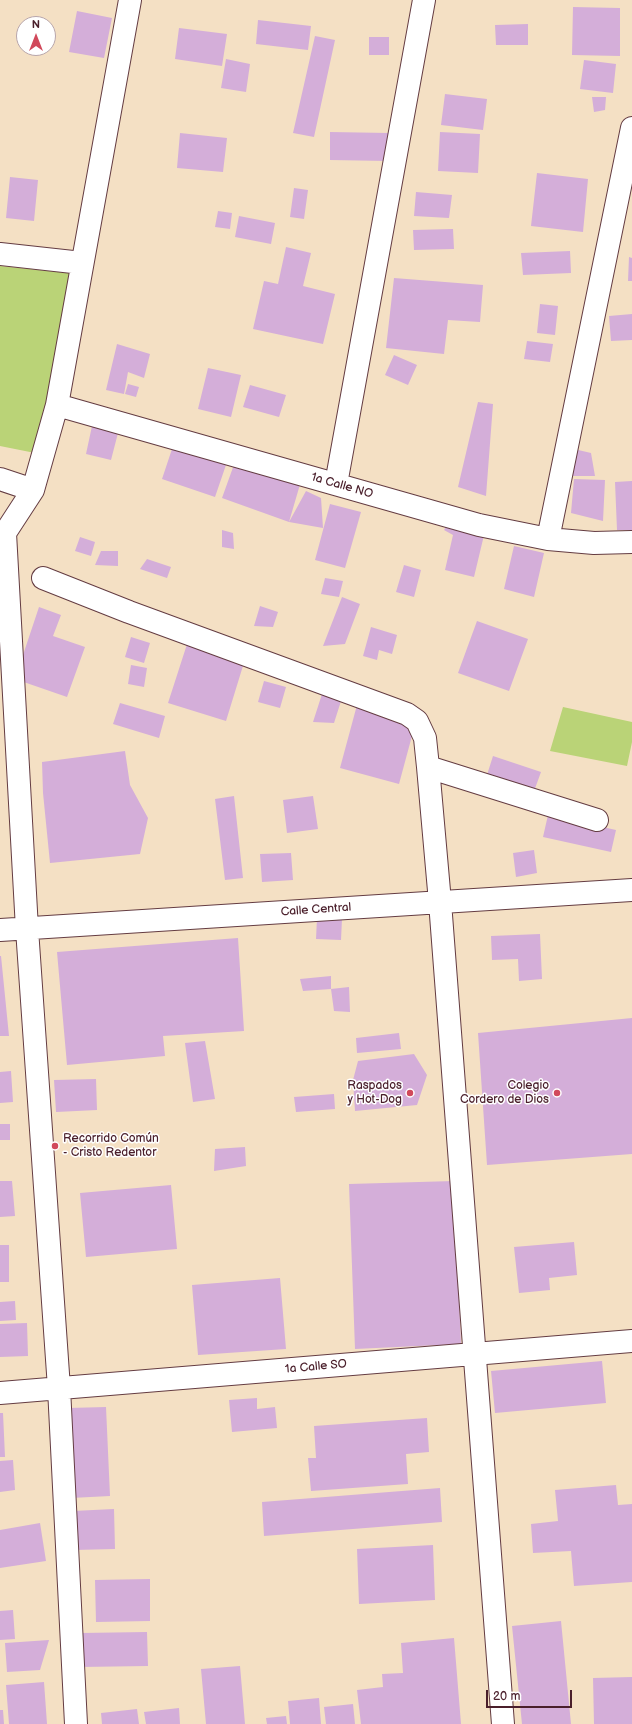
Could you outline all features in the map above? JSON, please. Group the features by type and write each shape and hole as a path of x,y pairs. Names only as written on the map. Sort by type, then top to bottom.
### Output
{"street":[{"path":"76,1724 59,1388 27,929 2,533 33,490 57,405 130,0"},
{"path":"336,484 424,0"},
{"path":"548,539 632,128"},
{"path":"0,254 82,263"},
{"name":"1a Calle NO","path":"57,405 479,525 548,539 594,543 632,542"},
{"path":"0,479 33,490"},
{"path":"43,578 128,612 406,714 417,721 425,738 440,902 503,1724"},
{"path":"428,768 597,820"},
{"name":"Calle Central","path":"0,930 632,890"},
{"name":"1a Calle SO","path":"0,1393 632,1342"}],"green space":[{"path":"0,266 77,274 35,453 0,446"},
{"path":"563,707 632,722 632,742 627,766 550,751"}],"building":[{"path":"573,7 620,8 620,56 572,55"},
{"path":"77,11 112,18 104,58 69,52"},
{"path":"258,20 311,26 308,50 256,44"},
{"path":"528,24 528,45 496,45 495,25"},
{"path":"179,28 227,34 222,66 175,59"},
{"path":"315,36 335,40 314,137 293,133"},
{"path":"369,37 389,37 389,55 369,55"},
{"path":"226,59 250,64 246,92 221,88"},
{"path":"584,60 616,64 613,93 580,89"},
{"path":"445,94 487,99 483,130 441,125"},
{"path":"592,97 606,97 605,110 594,112"},
{"path":"330,132 389,133 388,161 330,160"},
{"path":"440,132 480,134 478,173 438,171"},
{"path":"180,133 227,138 223,172 177,168"},
{"path":"537,173 588,179 583,232 531,226"},
{"path":"10,177 38,180 34,221 6,218"},
{"path":"294,188 308,190 304,219 290,217"},
{"path":"416,192 452,195 449,218 414,216"},
{"path":"218,211 232,213 230,229 215,227"},
{"path":"239,216 275,223 271,244 235,237"},
{"path":"453,229 454,249 414,250 413,230"},
{"path":"286,247 311,253 303,286 335,294 323,344 253,329 264,281 278,284"},
{"path":"570,251 571,273 523,275 521,253"},
{"path":"629,257 632,258 632,281 628,281"},
{"path":"394,278 483,285 480,322 448,320 444,354 386,348"},
{"path":"540,304 558,306 555,335 537,333"},
{"path":"632,314 632,340 611,341 609,316"},
{"path":"527,341 553,344 550,362 524,359"},
{"path":"117,344 150,354 144,378 128,372 124,394 106,390"},
{"path":"394,355 417,365 408,385 385,375"},
{"path":"208,368 241,375 231,417 198,409"},
{"path":"128,384 139,387 136,397 125,394"},
{"path":"250,385 286,395 279,417 243,407"},
{"path":"478,402 493,404 486,496 458,487"},
{"path":"92,426 118,433 111,460 86,454"},
{"path":"174,443 227,462 215,497 162,479"},
{"path":"574,449 591,453 595,476 571,476"},
{"path":"236,459 301,481 289,522 222,498"},
{"path":"574,479 605,480 603,521 571,513"},
{"path":"632,481 632,530 617,530 615,482"},
{"path":"306,491 321,498 323,528 289,522"},
{"path":"330,504 361,512 345,568 315,560"},
{"path":"449,522 485,531 474,577 445,570 453,535 444,530"},
{"path":"222,530 233,533 234,549 222,547"},
{"path":"80,537 95,542 91,556 75,551"},
{"path":"514,546 544,553 534,597 504,589"},
{"path":"101,551 118,551 118,566 95,565"},
{"path":"147,559 171,567 167,578 140,569"},
{"path":"404,565 421,570 414,597 396,592"},
{"path":"325,578 343,581 339,597 321,594"},
{"path":"342,597 360,604 345,644 323,646"},
{"path":"260,606 278,612 273,627 254,626"},
{"path":"39,607 61,615 53,636 85,647 67,697 15,679"},
{"path":"477,621 528,639 509,691 458,673"},
{"path":"371,627 397,635 392,654 379,650 377,660 363,656"},
{"path":"131,637 150,643 144,663 125,657"},
{"path":"189,638 246,656 226,721 168,703"},
{"path":"131,665 147,668 144,687 128,684"},
{"path":"264,681 286,687 280,708 258,702"},
{"path":"322,694 341,701 334,723 313,722"},
{"path":"120,703 165,716 159,738 113,724"},
{"path":"357,705 416,721 399,784 340,768"},
{"path":"125,751 130,785 148,818 140,854 50,863 43,793 42,762"},
{"path":"493,756 541,772 533,794 486,778"},
{"path":"234,796 243,878 225,880 215,799"},
{"path":"313,796 318,829 287,833 283,800"},
{"path":"548,815 616,830 611,852 543,837"},
{"path":"534,850 537,873 516,877 513,853"},
{"path":"291,853 293,880 262,882 260,854"},
{"path":"317,918 342,919 341,940 316,939"},
{"path":"540,934 542,979 519,981 518,959 492,960 491,936"},
{"path":"238,938 244,1031 163,1036 165,1056 67,1065 57,952"},
{"path":"1,956 9,1036 0,1036"},
{"path":"331,976 331,989 303,991 300,979"},
{"path":"349,987 350,1012 334,1011 331,989"},
{"name":"Colegio Cordero de Dios","path":"632,1018 632,1154 487,1165 478,1033"},
{"path":"399,1033 401,1049 357,1053 356,1038"},
{"path":"205,1041 215,1099 193,1102 185,1043"},
{"path":"414,1054 427,1075 417,1105 355,1111 353,1080 358,1061"},
{"path":"11,1071 13,1102 0,1103 0,1072"},
{"path":"96,1079 97,1110 56,1112 54,1080"},
{"path":"334,1094 335,1109 296,1112 294,1097"},
{"path":"0,1124 10,1124 10,1140 0,1140"},
{"path":"245,1147 246,1166 214,1171 215,1149"},
{"path":"0,1181 12,1181 15,1216 0,1217"},
{"path":"454,1181 461,1344 355,1349 349,1184"},
{"path":"171,1185 177,1249 86,1257 80,1193"},
{"path":"574,1242 577,1275 549,1278 550,1290 519,1293 514,1247"},
{"path":"0,1245 9,1245 9,1282 0,1282"},
{"path":"280,1278 286,1349 198,1355 192,1285"},
{"path":"15,1301 16,1320 0,1321 0,1302"},
{"path":"27,1323 28,1356 0,1357 0,1324"},
{"path":"602,1361 606,1403 495,1413 491,1371"},
{"path":"257,1398 257,1409 275,1407 277,1428 232,1432 229,1400"},
{"path":"106,1407 110,1496 71,1498 68,1408"},
{"path":"0,1413 3,1413 5,1457 0,1457"},
{"path":"427,1418 429,1452 406,1454 408,1484 311,1491 308,1458 316,1458 314,1426"},
{"path":"13,1460 15,1490 0,1492 0,1461"},
{"path":"616,1485 618,1505 632,1504 632,1582 574,1586 571,1551 533,1553 531,1524 558,1521 555,1490"},
{"path":"440,1488 442,1522 264,1536 262,1502"},
{"path":"114,1509 115,1549 74,1550 73,1511"},
{"path":"40,1523 46,1561 0,1568 0,1530"},
{"path":"433,1545 435,1600 359,1604 357,1549"},
{"path":"150,1579 150,1621 96,1622 95,1580"},
{"path":"13,1610 15,1639 0,1640 0,1611"},
{"path":"561,1621 571,1724 522,1724 512,1626"},
{"path":"147,1632 148,1666 80,1667 80,1633"},
{"path":"454,1638 461,1724 361,1724 357,1690 383,1687 382,1674 403,1673 401,1643"},
{"path":"49,1640 40,1670 7,1672 5,1643"},
{"path":"240,1666 245,1724 206,1724 201,1669"},
{"path":"632,1677 632,1724 594,1724 593,1678"},
{"path":"44,1682 47,1724 9,1724 6,1685"},
{"path":"319,1698 321,1724 290,1724 288,1701"},
{"path":"353,1704 355,1724 326,1724 324,1707"},
{"path":"179,1708 180,1724 146,1724 144,1712"},
{"path":"137,1709 139,1724 102,1724 101,1713"},
{"path":"0,1710 3,1710 4,1724 0,1724"},
{"path":"286,1716 287,1724 267,1724 266,1718"}],"place":[{"name":"Raspados y Hot-Dog","path":"410,1093"},
{"name":"Colegio Cordero de Dios","path":"557,1093"},
{"name":"Recorrido Común - Cristo Redentor","path":"55,1146"}]}
